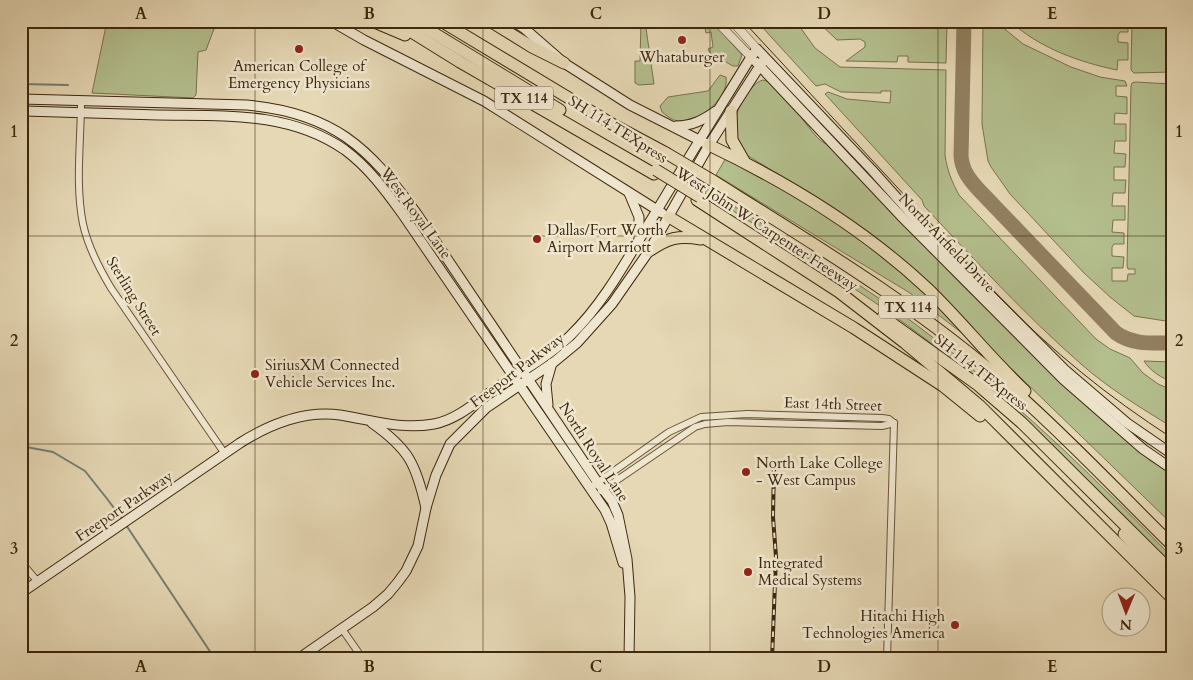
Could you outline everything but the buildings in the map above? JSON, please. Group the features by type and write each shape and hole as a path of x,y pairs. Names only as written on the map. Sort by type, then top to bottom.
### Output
{"highway":[{"path":"372,21 403,34 446,60 460,62"},
{"name":"West John W Carpenter Freeway","path":"394,21 460,62 699,198 866,312 954,384 1007,433 1172,598"},
{"name":"SH 114 TEXpress","path":"414,21 655,172"},
{"name":"West John W Carpenter Freeway","path":"441,21 612,124 710,179 848,265 928,321 1012,389 1088,460 1172,545"},
{"path":"490,21 532,47 564,63"},
{"path":"725,111 732,140 744,161"},
{"path":"705,143 744,161 811,199 899,264 928,289 1017,383 1079,442 1088,460"},
{"name":"SH 114 TEXpress","path":"699,198 825,274 978,385 1022,424 1172,572"},
{"path":"669,216 854,328 934,380 974,412 1007,433"},
{"path":"649,250 672,238 686,236 710,241"},
{"path":"1086,486 1089,493 1172,587"}],"main road":[{"path":"331,21 364,40 484,101 669,216"},
{"path":"513,21 564,63 630,104 705,143"},
{"name":"North Airfield Drive","path":"754,53 872,170 923,226 1065,370 1127,423 1172,454"},
{"name":"Freeport Parkway","path":"526,376 570,337 624,268 657,210 705,143 725,111 754,53"},
{"name":"North Airfield Drive","path":"762,62 774,80 900,216 1063,379 1142,449 1172,469"},
{"name":"Freeport Parkway","path":"725,111 746,86 762,62"},
{"path":"746,86 762,78 774,80"},
{"name":"West Royal Lane","path":"21,99 247,105 272,108 314,119 347,136 382,168 402,192 526,376"},
{"path":"198,116 199,104"},
{"name":"West Royal Lane","path":"21,111 258,117 284,122 326,139 345,150 361,162 388,194 516,382 596,489"},
{"path":"674,126 688,126 725,111"},
{"path":"326,139 332,128"},
{"name":"Freeport Parkway","path":"298,659 388,594 406,570 418,546 426,508 436,475 450,444 486,408 516,382 552,363 577,343 616,298 649,250 669,216 705,143"},
{"path":"629,192 638,217 639,240"},
{"path":"416,234 427,228"},
{"path":"607,292 616,298"},
{"path":"550,410 546,384 552,363"},
{"name":"North Royal Lane","path":"526,376 550,410 596,489 611,523 627,575 630,597 629,659"},
{"name":"Freeport Parkway","path":"21,593 261,430 278,422 296,417 320,414 338,415 396,426 434,424 467,409 500,386 516,382"},
{"path":"369,421 393,439 408,455 417,474 426,508"}],"street":[{"name":"North Airfield Drive","path":"716,21 754,53"},
{"name":"North Airfield Drive","path":"732,21 754,53"},
{"name":"Sterling Street","path":"81,101 80,201 85,230 95,257 111,288 225,454"},
{"name":"East 14th Street","path":"596,489 695,427 705,424 728,422 882,426 894,423 887,659"},
{"path":"21,562 38,582"},
{"path":"342,629 363,659"}],"green space":[{"path":"107,21 217,21 206,50 198,52 196,95 193,98 92,93"},
{"path":"641,21 668,21 649,25 646,28 654,84 639,85 635,83 635,61 640,61"},
{"path":"770,21 798,21 800,27 815,48 840,67 946,70 945,155 950,176 959,195 1096,339 1110,349 1130,358 1143,373 1158,384 1172,390 1172,427 1102,381 1040,326 924,206 922,200 825,94 828,92 847,99 890,103 891,91 881,91 881,93 841,92 825,84 816,86 763,28"},
{"path":"817,21 837,21 841,23 843,21 947,21 946,63 908,62 908,56 898,56 897,62 846,61 865,47 865,42 860,39 837,40"},
{"path":"983,21 995,21 1023,44 1071,67 1100,77 1125,81 1127,86 1116,86 1116,96 1127,97 1127,114 1115,113 1114,124 1126,124 1126,141 1115,141 1114,153 1126,154 1125,167 1114,167 1114,180 1126,180 1125,193 1113,193 1112,206 1125,206 1125,220 1113,220 1112,232 1124,233 1124,244 1114,244 1112,256 1124,257 1123,268 1112,268 1112,281 1127,281 1128,274 1135,274 1135,269 1128,269 1127,266 1131,86 1135,82 1172,84 1172,322 1134,316 1110,297 1083,272 1010,194 991,167 988,161 982,124"},
{"path":"1010,21 1128,21 1128,32 1120,32 1118,42 1128,43 1128,60 1118,60 1117,70 1088,63 1060,53 1034,39"},
{"path":"1132,21 1172,21 1172,72 1134,73 1131,70"},
{"path":"711,22 742,55 738,66 733,66 710,53 708,49 713,47 711,32 706,33 704,24"},
{"path":"720,75 726,77 723,92 712,107 704,113 687,121 679,121 672,119 662,112 660,106 668,97 708,91"},
{"path":"763,80 778,89 814,134 830,146 965,288 1107,424 1149,457 1148,459 1172,474 1172,524 987,345 833,208 745,154 739,144 735,129 735,119 748,92 758,82"},
{"path":"727,156 804,199 907,274 967,337 910,293 716,175"},
{"path":"707,189 887,304 916,324 974,370 1061,448 1145,529 1172,557 1172,569 1027,426 935,346 851,286 705,193"},
{"path":"1144,361 1172,362 1172,382 1156,374"}],"waterway":[{"path":"21,84 68,85"},
{"path":"21,446 53,452 85,471 122,519"},
{"path":"126,525 215,659"}],"taxiway":[{"path":"964,21 961,156 964,170 969,178 1116,333 1129,340 1150,343 1172,343"}],"tram line":[{"path":"743,21 1019,317 1081,372 1125,406 1172,438"}],"railway":[{"path":"772,659 776,557 773,517 774,463"}],"place":[{"name":"Whataburger","path":"682,40"},
{"name":"American College of Emergency Physicians","path":"299,49"},
{"name":"Dallas/Fort Worth Airport Marriott","path":"537,239"},
{"name":"SiriusXM Connected Vehicle Services Inc.","path":"255,374"},
{"name":"North Lake College - West Campus","path":"746,472"},
{"name":"Integrated Medical Systems","path":"748,572"},
{"name":"Hitachi High Technologies America","path":"955,625"}]}
